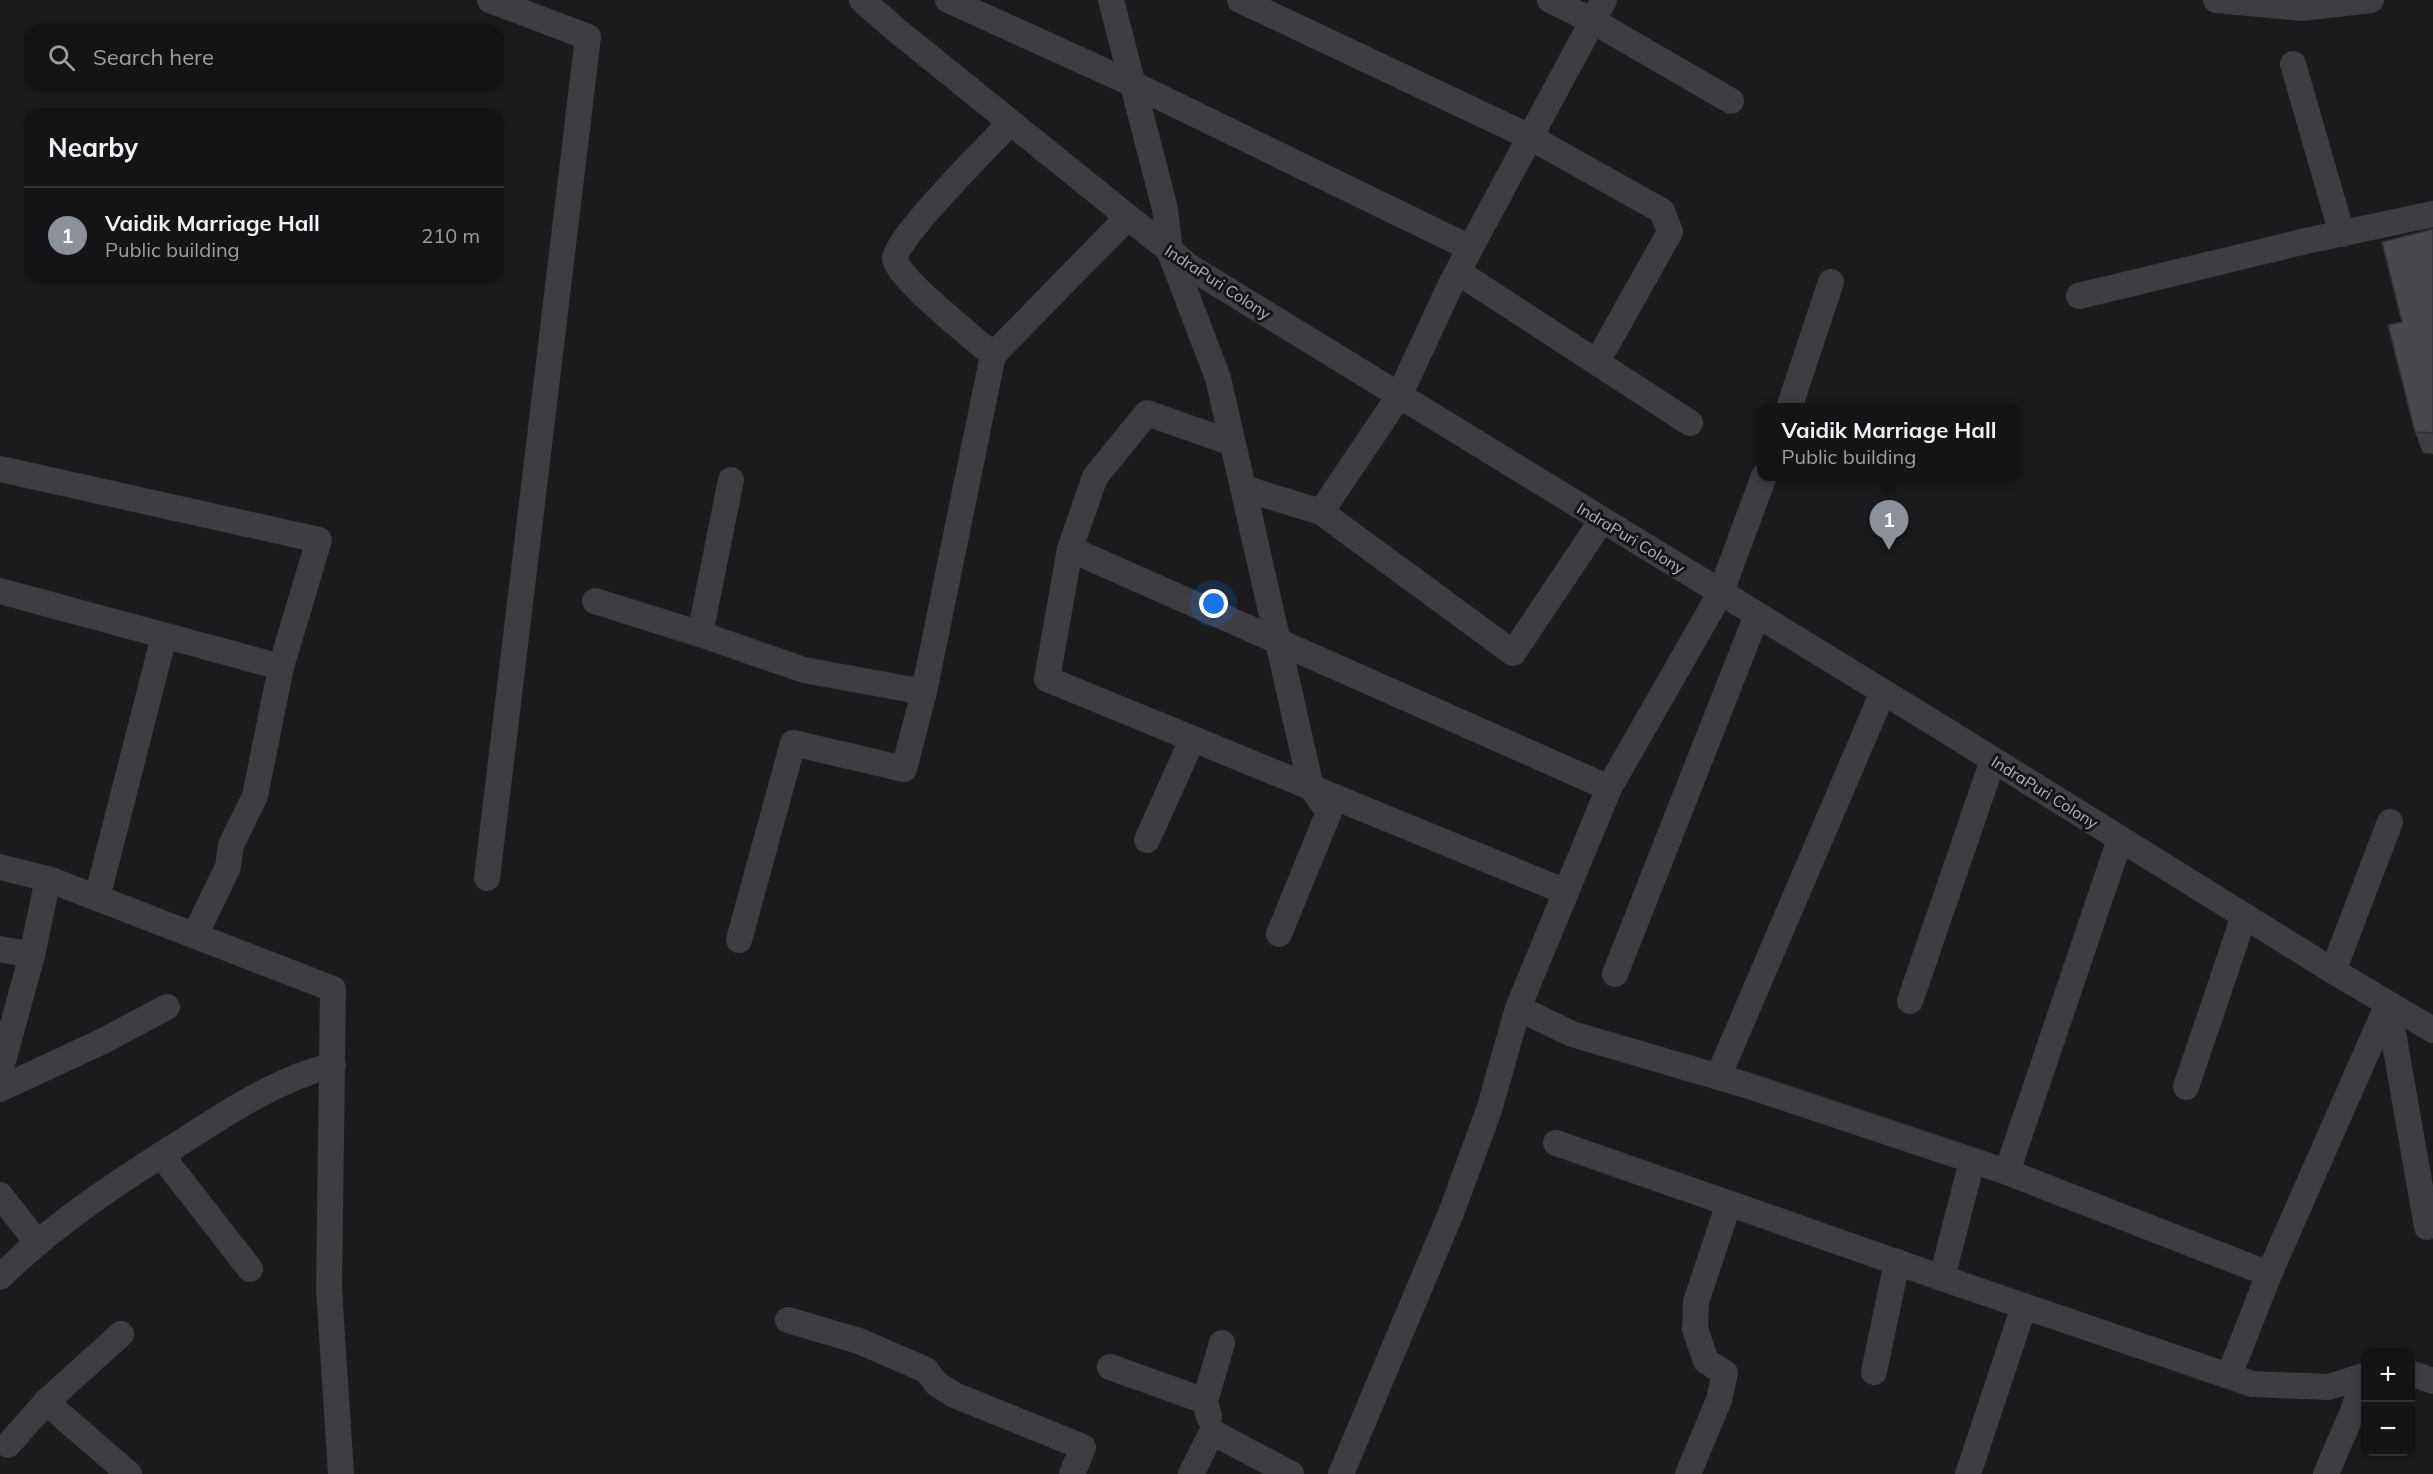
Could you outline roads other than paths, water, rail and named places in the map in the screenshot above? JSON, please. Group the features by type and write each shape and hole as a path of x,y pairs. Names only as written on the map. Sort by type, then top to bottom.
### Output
{"street":[{"path":"487,878 588,37 490,0"},
{"name":"IndraPuri Colony","path":"862,0 1010,123 1190,267 2333,971 2433,1030"},
{"path":"948,0 1133,84 1470,248"},
{"path":"1111,0 1165,209 1170,252 1218,378 1311,787 1329,812 1279,934"},
{"path":"1240,0 1530,136 1662,211 1670,232 1597,362"},
{"path":"1550,0 1598,10 1731,101"},
{"path":"2216,0 2302,8 2371,0"},
{"path":"1321,512 1399,396 1470,248 1598,10"},
{"path":"2293,63 2342,234"},
{"path":"993,355 908,280 895,261 895,254 909,231 1010,123"},
{"path":"2079,296 2433,214"},
{"path":"739,940 793,743 904,770 924,692 993,355 1127,218"},
{"path":"1458,272 1690,423"},
{"path":"1791,403 1831,282"},
{"path":"1232,443 1147,413 1095,477 1070,549 1047,679 1566,892"},
{"path":"0,469 319,540 281,667 255,796 231,845 228,867 195,935"},
{"path":"700,634 731,480"},
{"path":"1341,1474 1451,1213 1489,1110 1518,1008 1609,788 1721,592 1763,481"},
{"path":"1242,488 1321,512 1513,652 1602,519"},
{"path":"1070,549 1609,788"},
{"path":"0,591 281,667"},
{"path":"595,601 804,670 924,692"},
{"path":"1615,975 1757,615"},
{"path":"97,898 164,636"},
{"path":"1718,1077 1883,692"},
{"path":"1147,840 1192,740"},
{"path":"1910,1001 1993,760"},
{"path":"2333,971 2390,822"},
{"path":"2007,1172 2120,839"},
{"path":"0,867 48,879 333,989 329,1289 341,1474"},
{"path":"0,1072 32,955 48,879"},
{"path":"2186,1086 2244,916"},
{"path":"0,949 32,955"},
{"path":"2388,1004 2427,1227"},
{"path":"2229,1376 2270,1274 2388,1004"},
{"path":"0,1089 104,1041 167,1007"},
{"path":"1518,1008 1572,1034 1718,1077 2007,1172 2270,1274"},
{"path":"0,1276 36,1241 89,1201 244,1102 305,1072 333,1065"},
{"path":"1556,1143 2252,1384 2329,1387 2361,1376"},
{"path":"161,1155 250,1269"},
{"path":"1942,1278 1972,1161"},
{"path":"0,1195 36,1241"},
{"path":"1688,1474 1719,1400 1725,1373 1706,1362 1695,1329 1696,1302 1729,1203"},
{"path":"1874,1372 1897,1262"},
{"path":"1968,1474 2024,1306"},
{"path":"788,1320 879,1349 926,1370 937,1384 954,1395 1083,1447 1072,1474"},
{"path":"8,1445 46,1402 121,1334"},
{"path":"1191,1474 1212,1432 1205,1401 1222,1343"},
{"path":"1110,1367 1205,1401"},
{"path":"2415,1375 2433,1381"},
{"path":"2326,1474 2361,1387"},
{"path":"46,1402 129,1474"},
{"path":"1212,1432 1291,1474"}],"place":[{"name":"Vaidik Marriage Hall","path":"1889,550"}]}
